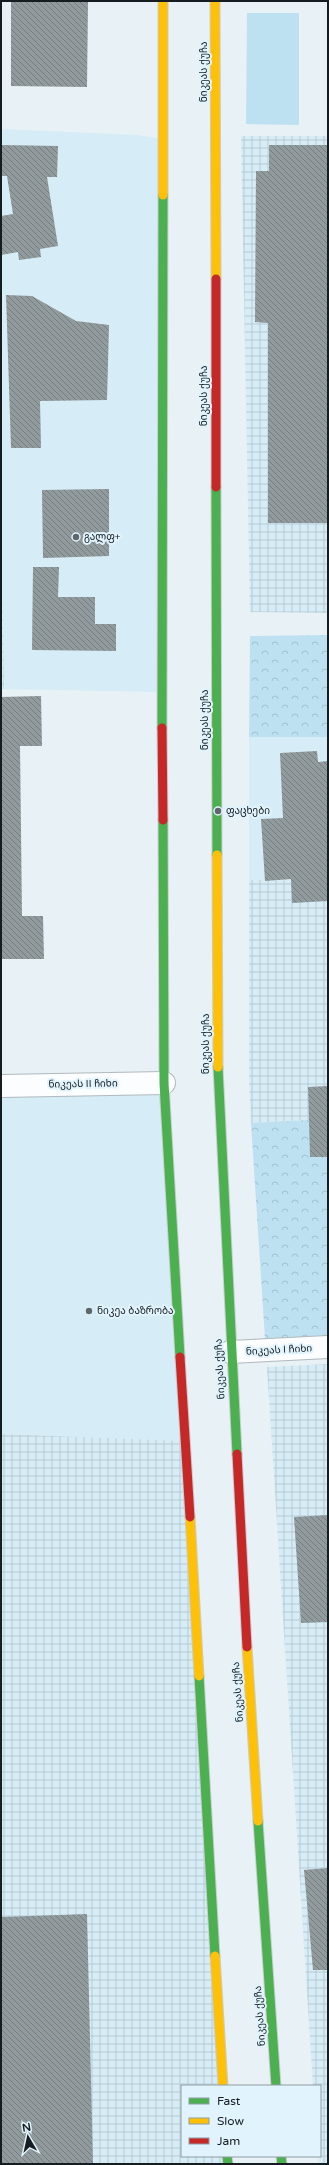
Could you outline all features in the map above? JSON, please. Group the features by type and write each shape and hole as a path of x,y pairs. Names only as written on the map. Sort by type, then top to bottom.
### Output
{"main road":[{"path":"164,1 162,680 164,1083 223,2085"},
{"name":"ნიკეას ქუჩა","path":"215,1 218,1082 230,1352 248,1675 276,2085"}],"street":[{"name":"ნიკეას II ჩიხი","path":"1,1086 164,1083"},
{"name":"ნიკეას I ჩიხი","path":"230,1352 328,1347"}],"shaded area":[{"path":"1,129 137,135 163,139 163,692 4,689 1,514"},
{"path":"241,136 328,136 328,613 250,612"},
{"path":"1,514 4,689 1,690"},
{"path":"249,737 328,737 328,881 249,880"},
{"path":"249,880 328,881 328,1119 251,1123 249,1081"},
{"name":"ნიკეა ბაზრობა","path":"164,1083 185,1441 1,1434 1,1086"},
{"path":"328,1364 328,2164 318,2164 318,2157 321,2157 321,2085 313,2085 267,1367"},
{"path":"1,1434 185,1441 223,2085 181,2085 181,2157 227,2157 228,2164 1,2164"}],"green space":[{"path":"247,13 299,13 299,125 246,124"},
{"path":"328,635 328,737 249,737 250,636"},
{"path":"328,1119 328,1337 265,1339 251,1123"}],"building":[{"path":"11,1 88,1 87,87 11,86"},
{"path":"1,145 58,146 57,177 47,177 58,246 40,249 41,257 19,260 18,252 1,255 1,216 13,214 7,176 1,176"},
{"path":"269,145 328,145 328,523 268,523 268,323 255,322 256,171 269,171"},
{"path":"6,295 32,296 76,321 109,325 107,400 40,401 41,448 11,448"},
{"path":"109,489 109,556 43,558 42,490"},
{"path":"33,567 59,567 58,597 95,597 95,624 116,624 116,651 32,650"},
{"path":"41,696 42,746 20,746 22,916 43,916 44,959 1,959 1,697"},
{"path":"317,751 318,762 328,761 328,901 292,903 291,879 265,881 261,819 283,818 280,753"},
{"path":"328,1086 328,1157 310,1157 308,1087"},
{"path":"328,1515 328,1622 301,1623 294,1517"},
{"path":"328,1868 328,1970 313,1970 304,1870"},
{"path":"87,1914 93,2164 1,2164 1,1917"}],"traffic: fast":[{"path":"162,728 163,195"},
{"path":"216,487 217,855"},
{"path":"163,820 164,1083 180,1357"},
{"path":"218,1067 237,1454"},
{"path":"199,1676 215,1956"},
{"path":"258,1821 276,2085"},
{"path":"227,2157 228,2164"},
{"path":"281,2157 282,2164"}],"traffic: slow":[{"path":"163,1 163,195"},
{"path":"215,1 216,279"},
{"path":"217,855 218,1067"},
{"path":"190,1517 199,1676"},
{"path":"247,1647 258,1821"},
{"path":"215,1956 223,2085"}],"traffic: jam":[{"path":"216,279 216,487"},
{"path":"162,728 163,820"},
{"path":"180,1357 190,1517"},
{"path":"237,1454 247,1647"}],"place":[{"name":"გალფ+","path":"76,537"},
{"name":"ფაცხები","path":"218,811"},
{"name":"ნიკეა ბაზრობა","path":"89,1311"}]}
